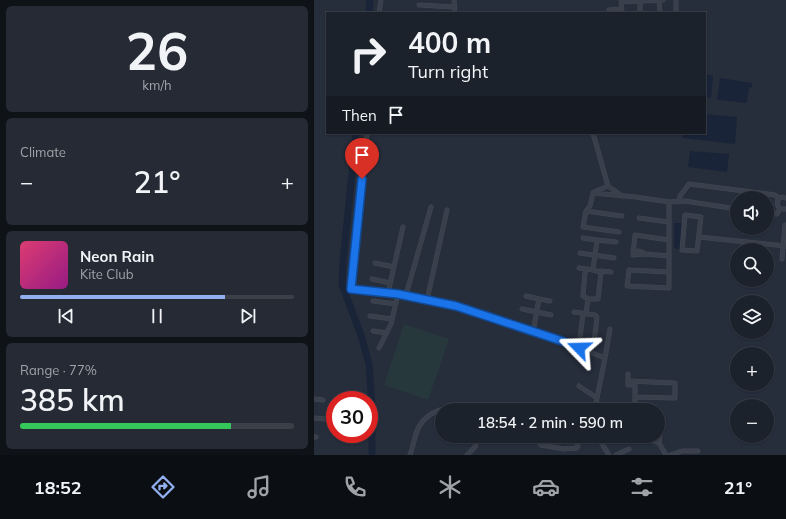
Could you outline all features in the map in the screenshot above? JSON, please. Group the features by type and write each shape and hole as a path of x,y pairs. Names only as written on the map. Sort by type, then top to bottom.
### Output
{"street":[{"path":"379,12 380,0"},
{"path":"454,0 454,12"},
{"path":"640,0 640,12"},
{"path":"659,0 660,12"},
{"path":"609,10 622,11 621,1 663,0"},
{"path":"676,0 676,12"},
{"path":"419,5 454,7"},
{"path":"367,134 351,288 353,290 406,295 456,306 562,341 605,358"},
{"path":"593,134 608,186 622,196"},
{"path":"679,202 680,196 689,184 775,195 779,198 786,198"},
{"path":"593,193 608,186"},
{"path":"593,193 669,202 685,201 730,208"},
{"path":"593,193 590,206 586,210 583,227 619,232"},
{"path":"779,198 777,206 780,209"},
{"path":"669,202 669,222 669,240 669,256 669,272 669,288 627,286 629,270 669,272"},
{"path":"406,295 431,207"},
{"path":"780,209 786,209"},
{"path":"774,214 777,214 780,209"},
{"path":"427,300 448,210"},
{"path":"586,210 622,216"},
{"path":"685,216 700,217 698,237 697,251 682,250 685,216"},
{"path":"639,218 669,222"},
{"path":"782,259 785,246 786,226"},
{"path":"388,293 403,227"},
{"path":"669,240 635,234 633,250 645,254 669,256"},
{"path":"698,237 785,246"},
{"path":"583,238 616,242"},
{"path":"593,270 597,240"},
{"path":"580,253 614,258"},
{"path":"375,263 394,267"},
{"path":"579,268 611,272"},
{"path":"587,269 583,296 588,299 598,299 601,271"},
{"path":"372,279 390,283"},
{"path":"379,348 392,319 398,294"},
{"path":"526,296 550,301"},
{"path":"533,332 539,299"},
{"path":"579,348 584,314 588,299"},
{"path":"373,301 396,304"},
{"path":"522,309 551,315"},
{"path":"574,312 595,315 597,317 594,343 580,343"},
{"path":"370,316 392,319"},
{"path":"596,401 610,328"},
{"path":"373,331 387,333"},
{"path":"628,374 628,385 635,383 675,384 674,398 635,398"},
{"path":"635,383 635,403"},
{"path":"578,386 600,403"},
{"path":"314,399 323,400"},
{"path":"410,455 414,438 420,425 428,416 435,412"},
{"path":"314,418 326,420"},
{"path":"468,455 475,447 476,443"},
{"path":"540,443 541,445 564,449 578,447 577,443"},
{"path":"601,443 607,455"},
{"path":"660,443 666,455"},
{"path":"616,455 629,449"},
{"path":"670,455 686,450 698,451"}],"shaded area":[{"path":"404,324 449,339 428,400 384,385"}],"water":[{"path":"706,74 713,76 711,98 706,97"},
{"path":"720,78 752,83 752,87 749,88 747,102 717,99"},
{"path":"706,114 737,117 735,144 682,138 683,134 706,134"},
{"path":"690,151 729,154 727,172 688,167"},
{"path":"674,223 683,223 681,250 674,248"}],"waterway":[{"path":"369,12 370,0"},
{"path":"356,134 342,285 361,335 369,364 372,406 372,455"}],"route":[{"path":"362,179 351,289 406,295 456,306 579,348"}]}
